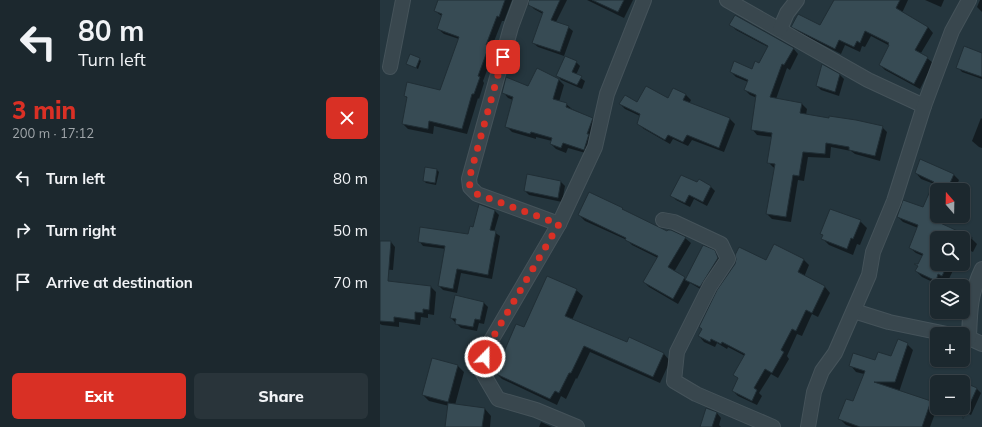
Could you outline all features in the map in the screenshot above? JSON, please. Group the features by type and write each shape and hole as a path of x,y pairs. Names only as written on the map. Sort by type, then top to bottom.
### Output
{"street":[{"path":"390,67 403,0"},
{"path":"521,0 511,27 469,179 470,187 477,194 559,224"},
{"path":"576,427 536,410 498,399 481,370 489,344 559,224 595,147 607,94 644,0"},
{"path":"728,0 868,80 924,106"},
{"path":"780,29 787,13 797,0"},
{"path":"808,427 814,392 822,371 835,353 869,274 873,252 894,201 924,106 952,31 969,0"},
{"path":"663,220 674,222 721,244 728,259 710,286 677,352 674,381 696,394 773,427"},
{"path":"971,340 970,308 975,284 982,269"},
{"path":"854,311 889,322 930,330"}],"building":[{"path":"438,0 505,0 486,45 489,46 478,76 480,77 474,94 472,94 462,129 429,121 428,129 402,124 407,97 404,96 407,82 440,90 459,37 437,29 442,14 434,11"},
{"path":"529,0 560,0 551,20 569,26 560,52 532,43 543,12 528,5"},
{"path":"592,0 624,0 618,12"},
{"path":"834,0 900,0 896,8 928,27 915,50 928,57 914,84 879,65 889,43 865,31 860,43 857,41 854,47 839,40 835,49 791,27 798,14 820,25"},
{"path":"735,15 794,48 784,65 782,64 770,97 802,103 800,113 829,118 829,116 856,120 883,126 875,156 849,150 849,147 826,143 825,154 803,152 799,176 793,175 786,217 766,214 775,164 767,163 772,133 751,130 756,95 744,90 748,80 730,72 734,61 752,69 755,61 759,63 768,46 729,25"},
{"path":"964,46 982,53 982,77 956,68"},
{"path":"410,54 420,58 416,68 406,64"},
{"path":"565,56 577,61 572,72 582,76 577,85 556,76"},
{"path":"822,64 840,74 835,92 816,86"},
{"path":"537,68 559,79 553,99 567,103 566,107 593,118 587,134 589,134 584,150 563,143 561,148 550,144 552,138 505,127 513,97 502,93 506,77 528,86"},
{"path":"646,86 668,98 673,88 686,94 683,100 730,118 719,148 687,135 683,142 668,135 665,140 637,124 640,114 619,104 625,95 637,102"},
{"path":"920,159 954,174 950,183 934,183 915,173"},
{"path":"425,167 437,169 435,183 423,181"},
{"path":"527,174 561,181 558,198 524,191"},
{"path":"681,175 697,182 699,179 711,186 703,202 689,195 685,203 670,196"},
{"path":"930,191 930,223 940,223 958,231 930,231 930,271 944,271 942,276 938,274 937,279 932,279 915,271 918,266 914,264 918,264 923,254 909,248 918,225 897,217 903,200 923,207"},
{"path":"589,192 667,231 671,230 686,237 668,267 685,277 673,299 643,282 658,256 625,240 626,238 578,215"},
{"path":"479,204 495,210 490,230 496,231 488,275 457,269 453,289 438,286 445,246 418,242 420,227 468,234 470,226 473,227"},
{"path":"830,209 861,220 847,249 821,239 823,235 820,234"},
{"path":"380,241 391,241 388,281 431,286 429,310 423,309 423,313 415,312 415,320 394,317 394,322 380,321"},
{"path":"774,244 804,259 798,272 825,286 812,313 806,310 796,331 792,329 781,350 784,352 772,373 765,369 754,388 757,390 752,401 732,391 738,378 733,375 745,354 722,342 721,344 711,339 710,342 698,336 702,329 699,327 717,290 735,264 735,255 739,247 766,260"},
{"path":"703,245 715,250 718,258 700,287 685,280"},
{"path":"547,276 577,289 565,316 627,342 629,337 664,353 653,377 584,346 571,373 569,373 559,393 555,391 550,399 494,373 498,364 494,362 499,352 503,354 516,324 524,327"},
{"path":"455,295 484,302 480,320 475,319 473,327 455,324 456,319 450,318"},
{"path":"898,339 908,343 895,382 874,382 930,401 922,427 860,427 838,419 846,399 853,401 865,371 849,366 853,353 875,360 878,352 891,356"},
{"path":"432,358 458,365 448,402 422,395"},
{"path":"970,385 977,388 970,404"},
{"path":"448,403 485,408 482,427 445,427"},
{"path":"706,408 717,412 712,427 700,427"}],"route":[{"path":"485,357 489,344 559,224 477,194 470,187 469,179 503,57"}]}
